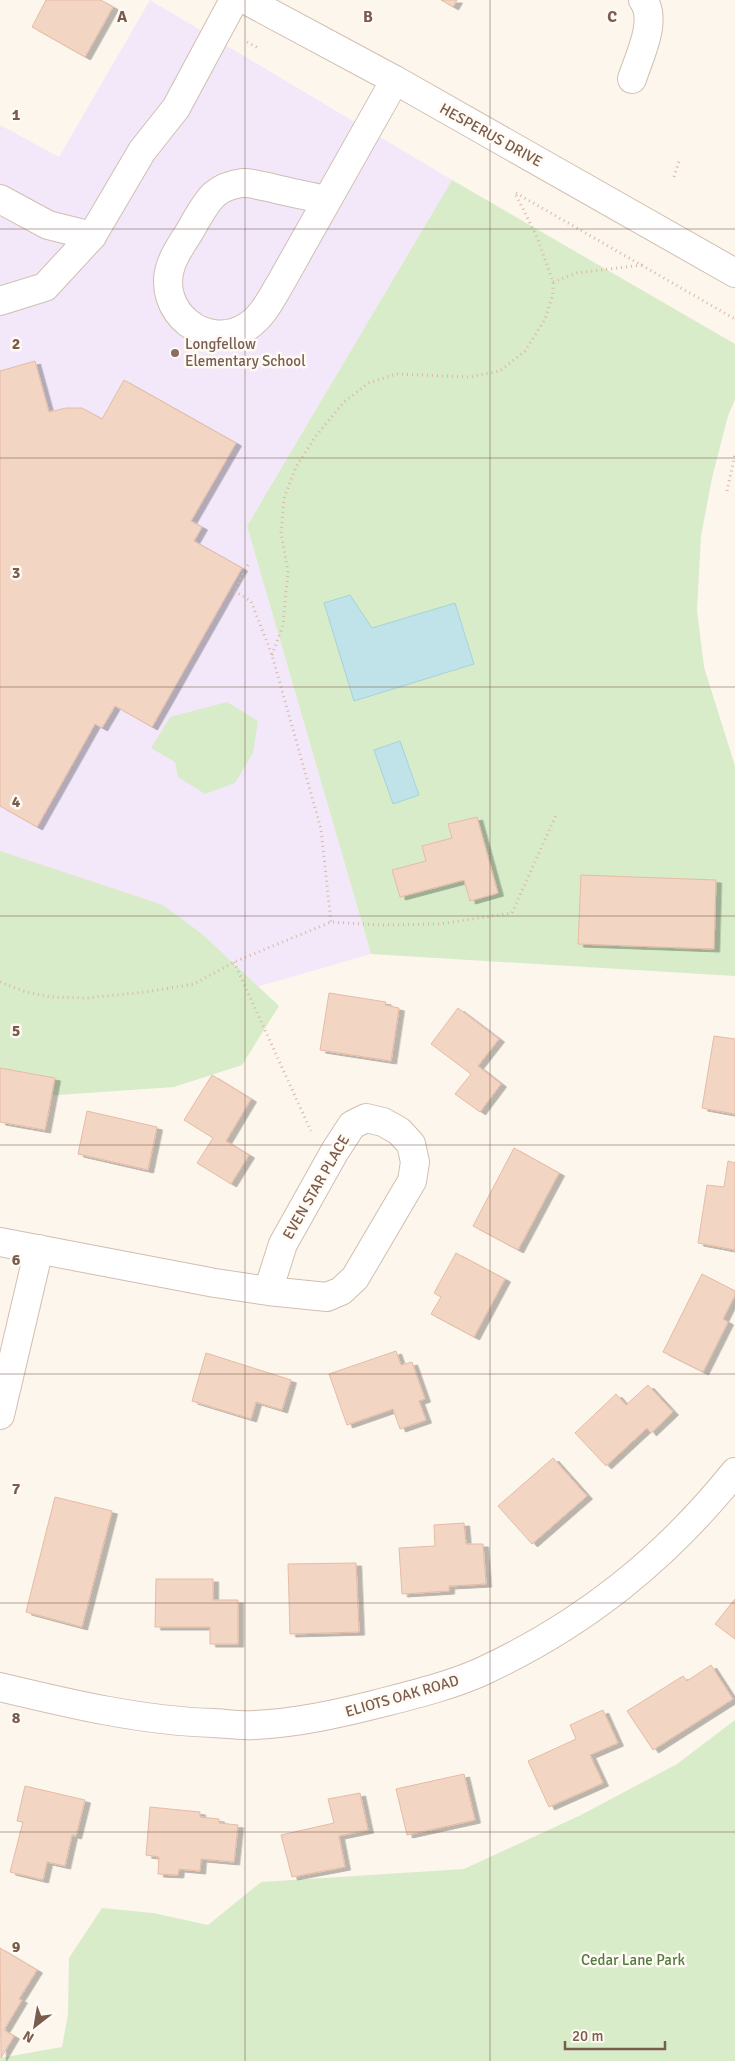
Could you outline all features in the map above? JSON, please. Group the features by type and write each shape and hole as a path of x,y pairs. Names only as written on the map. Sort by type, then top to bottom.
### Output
{"street":[{"path":"0,300 45,287 92,236 142,151 176,108 234,0"},
{"name":"HESPERUS DRIVE","path":"246,0 395,80 735,273"},
{"path":"632,79 650,24 648,6 643,0"},
{"path":"327,200 244,182 221,188 208,199 171,265 170,292 176,310 188,324 203,333 219,334 248,327 261,316 327,200 395,80"},
{"path":"0,199 48,225 92,236"},
{"name":"EVEN STAR PLACE","path":"0,1242 216,1283 268,1291 327,1297 341,1291 355,1278 412,1182 415,1162 411,1144 399,1131 383,1122 366,1118 352,1125 334,1151 283,1244 268,1291"},
{"path":"0,1416 39,1249"},
{"name":"ELIOTS OAK ROAD","path":"0,1687 122,1714 194,1723 254,1725 323,1718 414,1695 481,1672 549,1637 602,1601 652,1562 708,1505 735,1472"}],"path":[{"path":"674,177 680,158"},
{"path":"272,655 283,625 288,571 281,533 284,498 296,467 315,437 344,402 369,383 396,374 469,377 500,371 525,350 545,319 553,294 553,282 537,238 515,193 735,319"},
{"path":"553,282 577,273 642,265"},
{"path":"727,491 735,454"},
{"path":"248,565 234,591 251,601 272,655 321,829 331,922"},
{"path":"0,982 26,992 51,997 86,998 146,992 194,984 234,962 331,922 377,925 440,924 512,913 556,816"},
{"path":"234,962 311,1132 334,1151"}],"shaded area":[{"name":"Longfellow Elementary School","path":"150,0 452,180 247,526 371,954 104,1031 0,1024 0,125 59,157"}],"green space":[{"path":"452,180 735,344 735,399 728,416 712,478 701,536 697,610 704,667 735,766 735,976 371,954 247,526"},
{"path":"227,702 258,721 253,753 235,783 205,794 178,777 175,762 151,748 170,717"},
{"path":"0,851 163,905 202,934 279,1006 242,1065 174,1087 0,1099"},
{"name":"Cedar Lane Park","path":"735,1720 735,2061 0,2061 0,2058 62,2047 68,2014 69,1958 102,1908 153,1913 208,1925 261,1882 464,1869 581,1815 677,1764"}],"water":[{"path":"350,595 372,628 455,603 474,664 354,701 324,603"},
{"path":"400,741 419,795 393,804 374,750"}],"building":[{"path":"46,0 101,0 113,7 85,57 32,27"},
{"path":"441,0 457,0 453,7"},
{"path":"35,361 49,412 66,408 82,408 102,419 124,380 236,443 191,521 202,527 194,541 242,568 152,727 115,706 102,728 95,724 37,827 0,806 0,371"},
{"path":"477,817 498,893 470,901 464,880 400,897 392,870 426,861 422,846 452,838 448,824"},
{"path":"581,875 716,880 714,949 578,944"},
{"path":"329,993 386,1002 385,1005 399,1008 391,1061 320,1050"},
{"path":"458,1008 499,1039 478,1066 501,1084 480,1112 455,1094 471,1074 431,1044"},
{"path":"714,1036 735,1039 735,1114 702,1108"},
{"path":"0,1068 55,1078 45,1130 0,1122"},
{"path":"212,1075 251,1099 226,1141 249,1155 231,1184 197,1163 213,1138 184,1120"},
{"path":"87,1111 157,1127 148,1170 78,1154"},
{"path":"514,1148 559,1173 518,1250 473,1226"},
{"path":"728,1161 735,1163 735,1250 698,1243 707,1185 724,1187"},
{"path":"456,1253 505,1279 474,1337 431,1314 441,1297 434,1293"},
{"path":"702,1274 735,1291 735,1295 723,1319 728,1322 703,1372 663,1352"},
{"path":"396,1351 401,1365 412,1362 425,1399 419,1401 426,1420 400,1429 393,1409 347,1425 329,1374"},
{"path":"206,1353 291,1380 282,1410 256,1402 251,1419 192,1401"},
{"path":"648,1385 673,1412 651,1433 647,1428 606,1466 575,1433 616,1394 626,1405"},
{"path":"553,1458 587,1496 532,1544 498,1506"},
{"path":"55,1497 112,1511 82,1627 26,1612"},
{"path":"464,1523 466,1544 483,1544 486,1584 449,1586 449,1591 402,1594 399,1548 435,1546 434,1525"},
{"path":"356,1563 359,1632 290,1634 288,1564"},
{"path":"156,1579 213,1579 213,1600 238,1600 238,1644 210,1644 210,1627 155,1627"},
{"path":"735,1599 735,1639 715,1624"},
{"path":"711,1665 733,1699 653,1750 627,1711 683,1676 687,1681"},
{"path":"603,1710 618,1743 590,1755 603,1783 549,1807 528,1761 576,1739 570,1725"},
{"path":"464,1774 475,1820 407,1835 396,1789"},
{"path":"25,1786 85,1800 76,1836 72,1835 65,1866 47,1862 43,1880 10,1872 23,1822 17,1821"},
{"path":"360,1793 368,1830 339,1836 345,1867 292,1877 281,1835 334,1823 328,1799"},
{"path":"150,1807 200,1812 200,1817 219,1819 219,1823 238,1825 234,1862 201,1859 200,1871 179,1869 178,1875 158,1874 159,1857 146,1855"},
{"path":"0,1948 37,1970 19,1999 22,2000 4,2030 14,2036 1,2058"}],"place":[{"name":"Longfellow Elementary School","path":"175,353"}]}
